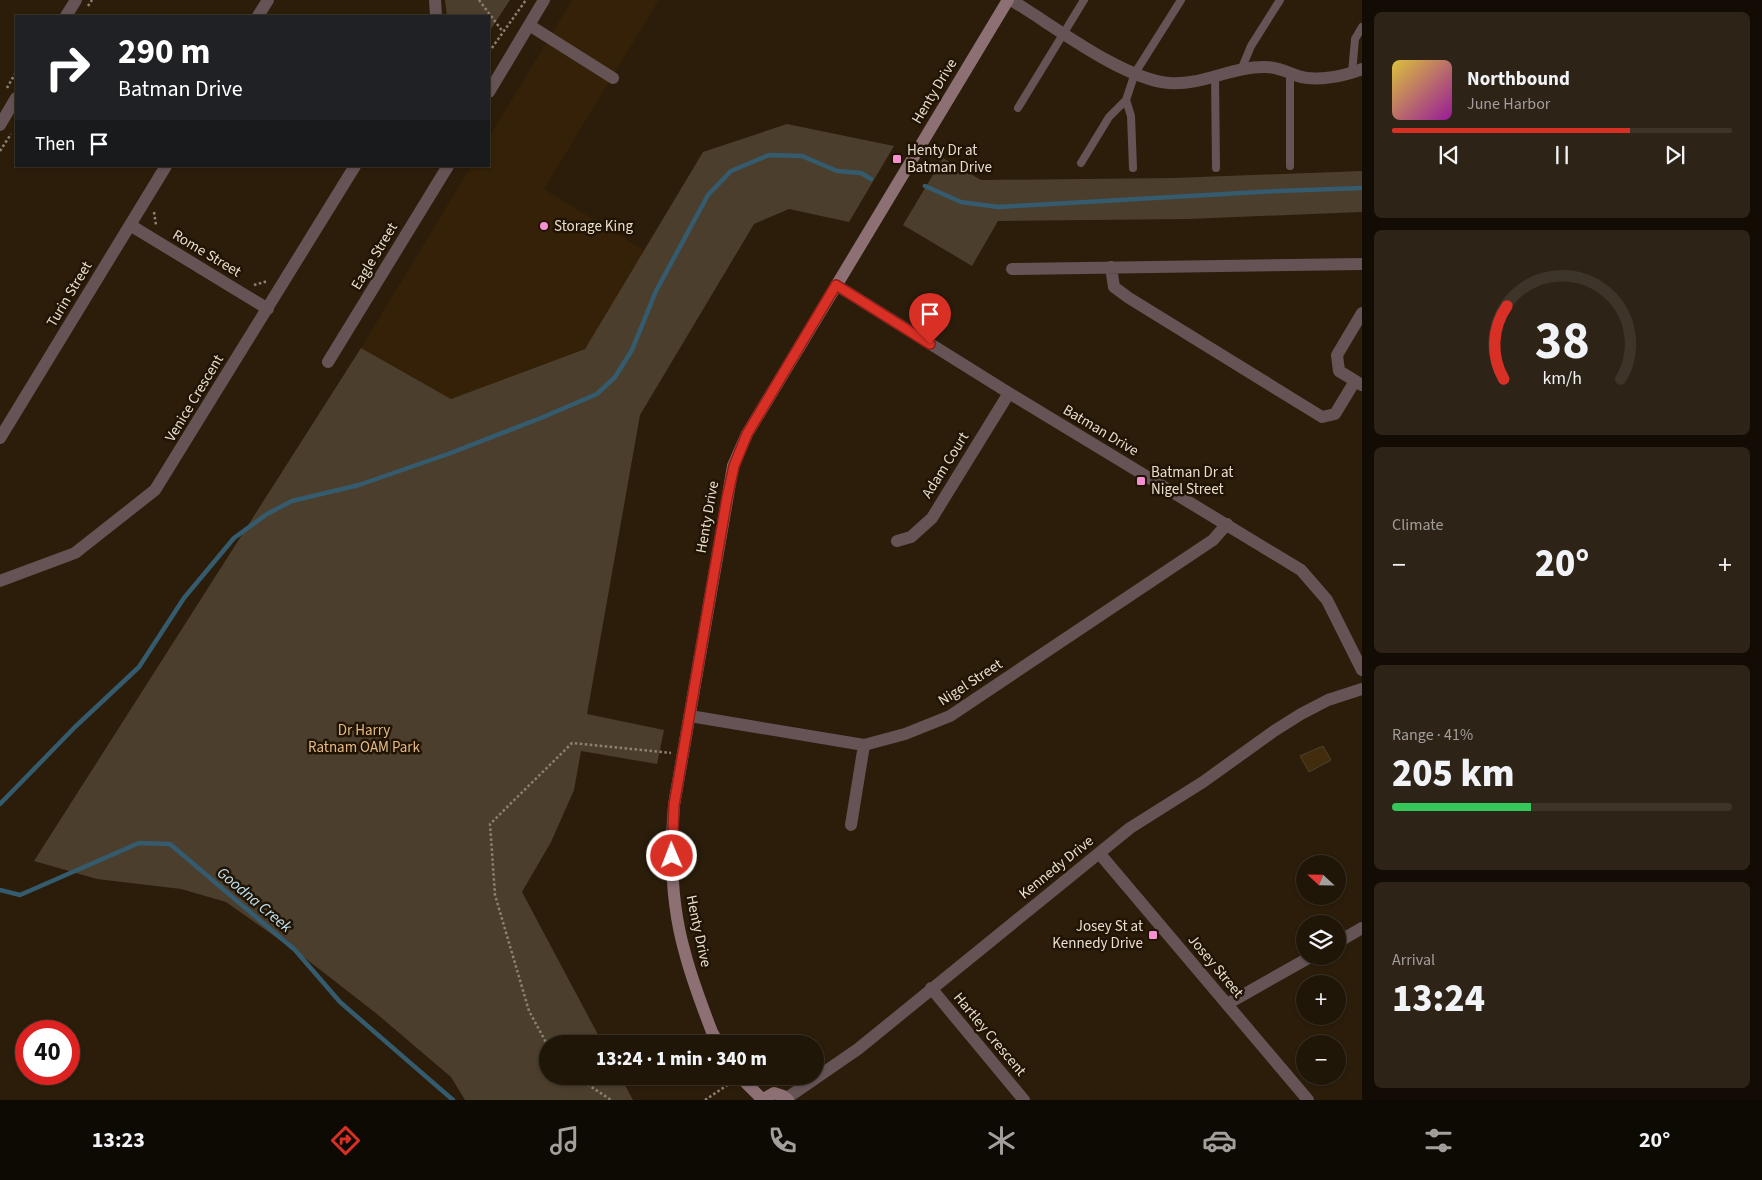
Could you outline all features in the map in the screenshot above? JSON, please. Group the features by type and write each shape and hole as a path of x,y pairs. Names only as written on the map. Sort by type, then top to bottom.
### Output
{"street":[{"path":"67,15 76,0"},
{"path":"259,15 268,0"},
{"path":"435,0 436,15"},
{"path":"490,90 544,0"},
{"path":"1010,0 1117,66 1168,83 1194,82 1216,75 1265,67 1290,72 1300,77 1336,77 1357,71"},
{"name":"Henty Drive","path":"715,1035 706,1017 684,951 674,895 672,837 674,805 682,755 734,466 747,434 1010,0"},
{"path":"529,26 613,78"},
{"path":"0,125 15,100"},
{"name":"Turin Street","path":"0,438 165,167"},
{"name":"Venice Crescent","path":"0,581 56,562 75,553 155,490 262,306 354,167"},
{"name":"Eagle Street","path":"328,362 447,167"},
{"name":"Rome Street","path":"130,225 262,306"},
{"path":"1012,269 1362,264"},
{"path":"1112,268 1114,287 1129,298 1322,417 1335,414 1358,383 1339,371 1337,355 1362,313"},
{"name":"Batman Drive","path":"836,285 1009,393 1290,562 1311,578 1327,600 1362,670"},
{"name":"Adam Court","path":"897,541 912,537 932,518 1009,393"},
{"name":"Nigel Street","path":"690,716 864,745 905,734 950,716 1213,540 1227,524"},
{"name":"Kennedy Drive","path":"788,1099 858,1049 1130,828 1203,782 1274,731 1328,700 1362,689"},
{"path":"851,825 864,745"},
{"name":"Josey Street","path":"1099,853 1308,1100"},
{"path":"1346,937 1362,928"},
{"path":"1227,1004 1296,965"},
{"name":"Hartley Crescent","path":"931,988 1024,1100"},
{"path":"748,1085 762,1100 774,1093 788,1099"}],"lane":[{"path":"1018,108 1084,0"},
{"path":"1081,163 1109,117 1126,100 1135,73 1181,0"},
{"path":"1240,70 1251,46 1280,0"},
{"path":"1357,71 1355,39 1362,27"},
{"path":"1290,72 1290,166"},
{"path":"1216,75 1216,168"},
{"path":"1126,100 1131,116 1133,168"}],"path":[{"path":"479,0 503,32"},
{"path":"490,51 526,0"},
{"path":"4,92 15,74"},
{"path":"0,152 12,132"},
{"path":"143,204 154,210 154,222 159,228"},
{"path":"249,284 259,285 272,280 262,306"},
{"path":"542,1035 529,1011 495,895 490,824 572,743 652,750 682,755"},
{"path":"588,1085 611,1100"},
{"path":"705,1100 728,1085"}],"shaded area":[{"path":"572,0 659,0 544,189 644,250 585,349 451,399 361,348 470,167 490,167 490,135"}],"green space":[{"path":"445,0 510,0 490,30 490,15 447,15"},
{"name":"Dr Harry Ratnam OAM Park","path":"787,124 894,146 849,222 789,209 754,224 640,415 587,714 664,730 657,764 581,751 574,790 551,842 522,892 598,1035 539,1035 539,1085 625,1085 633,1100 465,1100 451,1077 377,1014 305,958 226,902 181,889 97,879 34,861 361,348 451,399 585,349 703,152"},
{"path":"943,158 981,180 1173,178 1362,171 1362,212 1188,219 998,221 972,266 903,225"}],"building":[{"path":"1323,746 1331,760 1309,772 1300,756"}],"waterway":[{"path":"0,804 75,727 139,667 184,598 234,538 267,514 292,501 359,485 448,454 597,394 615,377 632,350 656,291 708,195 731,171 769,155 802,156 837,171 861,173 871,179"},
{"path":"925,186 961,202 998,207 1362,188"},
{"name":"Goodna Creek","path":"0,890 20,895 139,843 170,844 295,950 340,1002 453,1100"}],"place":[{"name":"Henty Dr at Batman Drive","path":"897,159"},
{"name":"Storage King","path":"544,226"},
{"name":"Batman Dr at Nigel Street","path":"1141,481"},
{"name":"Josey St at Kennedy Drive","path":"1153,935"}],"route":[{"path":"672,856 674,805 727,498 734,466 747,434 836,285 930,344"}]}
